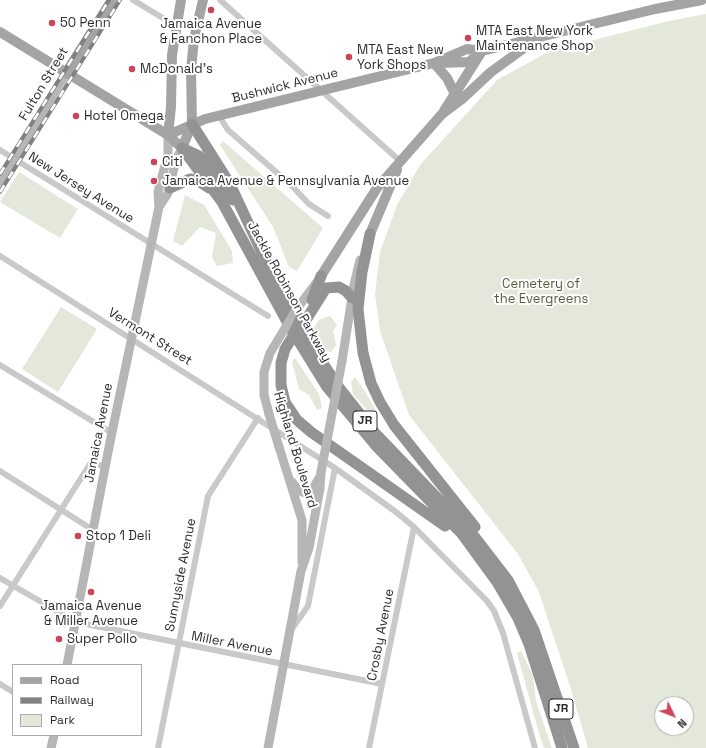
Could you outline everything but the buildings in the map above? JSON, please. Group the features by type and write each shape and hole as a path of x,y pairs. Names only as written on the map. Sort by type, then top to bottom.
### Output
{"highway":[{"path":"192,124 230,184 244,215"},
{"path":"182,148 192,152 203,161 244,215"},
{"name":"Jackie Robinson Parkway","path":"182,148 215,191 299,344 331,392 367,436 462,534 504,594 526,638 545,691 562,748"},
{"path":"170,188 190,179 197,180 215,191"},
{"name":"Jackie Robinson Parkway","path":"244,215 286,304 308,341 340,389 375,433 492,557 515,592 534,630 574,748"},
{"path":"370,234 362,272 358,309 363,353 371,383 380,402 394,425 478,532 492,557"},
{"path":"321,276 311,300 285,349 280,371 282,391 285,402 297,420 311,432 443,524 480,559"},
{"path":"311,300 329,287 336,286 343,289 352,298"}],"main road":[{"name":"Fulton Street","path":"0,183 112,0"},
{"name":"Jamaica Avenue","path":"67,664 105,466 159,208 158,192 168,154 172,55 181,0"},
{"name":"Jamaica Avenue","path":"159,208 170,188 176,160 192,124 191,70 194,39 203,0"},
{"name":"Bushwick Avenue","path":"168,135 192,124 219,116 434,63 467,49 482,51 655,9 702,0"},
{"path":"0,32 168,135 182,148"},
{"name":"Highland Boulevard","path":"321,276 377,188 442,114 462,99 491,72 540,37"},
{"name":"Highland Boulevard","path":"442,114 454,92 482,51"},
{"path":"434,63 447,78 454,92"},
{"name":"Highland Boulevard","path":"268,748 301,571 309,548 320,488 320,474 342,361 356,273 370,234 400,161"},
{"name":"Highland Boulevard","path":"301,571 302,520 268,414 264,395 263,379 268,359 275,343 311,300"},
{"path":"286,468 296,488 302,493 308,493 313,489 320,474"},
{"path":"51,748 54,736"}],"street":[{"path":"133,0 176,26"},
{"path":"220,0 400,161"},
{"path":"219,116 228,130 291,185 309,204 328,216"},
{"name":"New Jersey Avenue","path":"0,150 268,316"},
{"name":"Vermont Street","path":"0,256 336,468"},
{"path":"0,365 112,433"},
{"name":"Sunnyside Avenue","path":"158,748 208,496 258,418"},
{"path":"0,606 90,464 105,466"},
{"path":"336,468 414,526 487,601 494,611 503,633 535,748"},
{"name":"Highland Boulevard","path":"290,631 308,606 336,468"},
{"path":"0,472 93,530"},
{"name":"Crosby Avenue","path":"370,748 414,526"},
{"name":"Miller Avenue","path":"0,578 76,622 178,645 382,684"},
{"path":"0,684 12,691"}],"green space":[{"name":"Cemetery of the Evergreens","path":"706,14 706,748 588,748 570,686 539,592 518,554 409,415 380,331 375,294 380,252 397,205 420,165 497,80 550,51 669,21"},
{"path":"223,141 323,228 297,271 289,267 273,227 220,145"},
{"path":"19,172 78,209 60,238 0,202"},
{"path":"185,195 204,205 232,251 233,263 217,266 212,257 216,233 200,227 182,246 173,241"},
{"path":"61,307 97,329 58,392 22,369"},
{"path":"330,316 337,325 333,331 336,345 331,352 320,349 312,331 319,320"},
{"path":"295,358 319,394 322,408 317,410 309,395 299,389 292,362"},
{"path":"355,377 376,411 367,410 353,394 351,382"},
{"path":"521,651 533,676 536,701 552,748 544,748 540,737 517,653"}],"railway":[{"path":"0,174 109,0"},
{"path":"0,192 120,0"}],"place":[{"name":"Jamaica Avenue & Fanchon Place","path":"211,10"},
{"name":"50 Penn","path":"52,23"},
{"name":"MTA East New York Maintenance Shop","path":"468,38"},
{"name":"MTA East New York Shops","path":"349,57"},
{"name":"McDonald's","path":"132,69"},
{"name":"Hotel Omega","path":"76,116"},
{"name":"Citi","path":"154,162"},
{"name":"Jamaica Avenue & Pennsylvania Avenue","path":"154,181"},
{"name":"Stop 1 Deli","path":"78,536"},
{"name":"Jamaica Avenue & Miller Avenue","path":"91,592"},
{"name":"Super Pollo","path":"59,639"}]}
